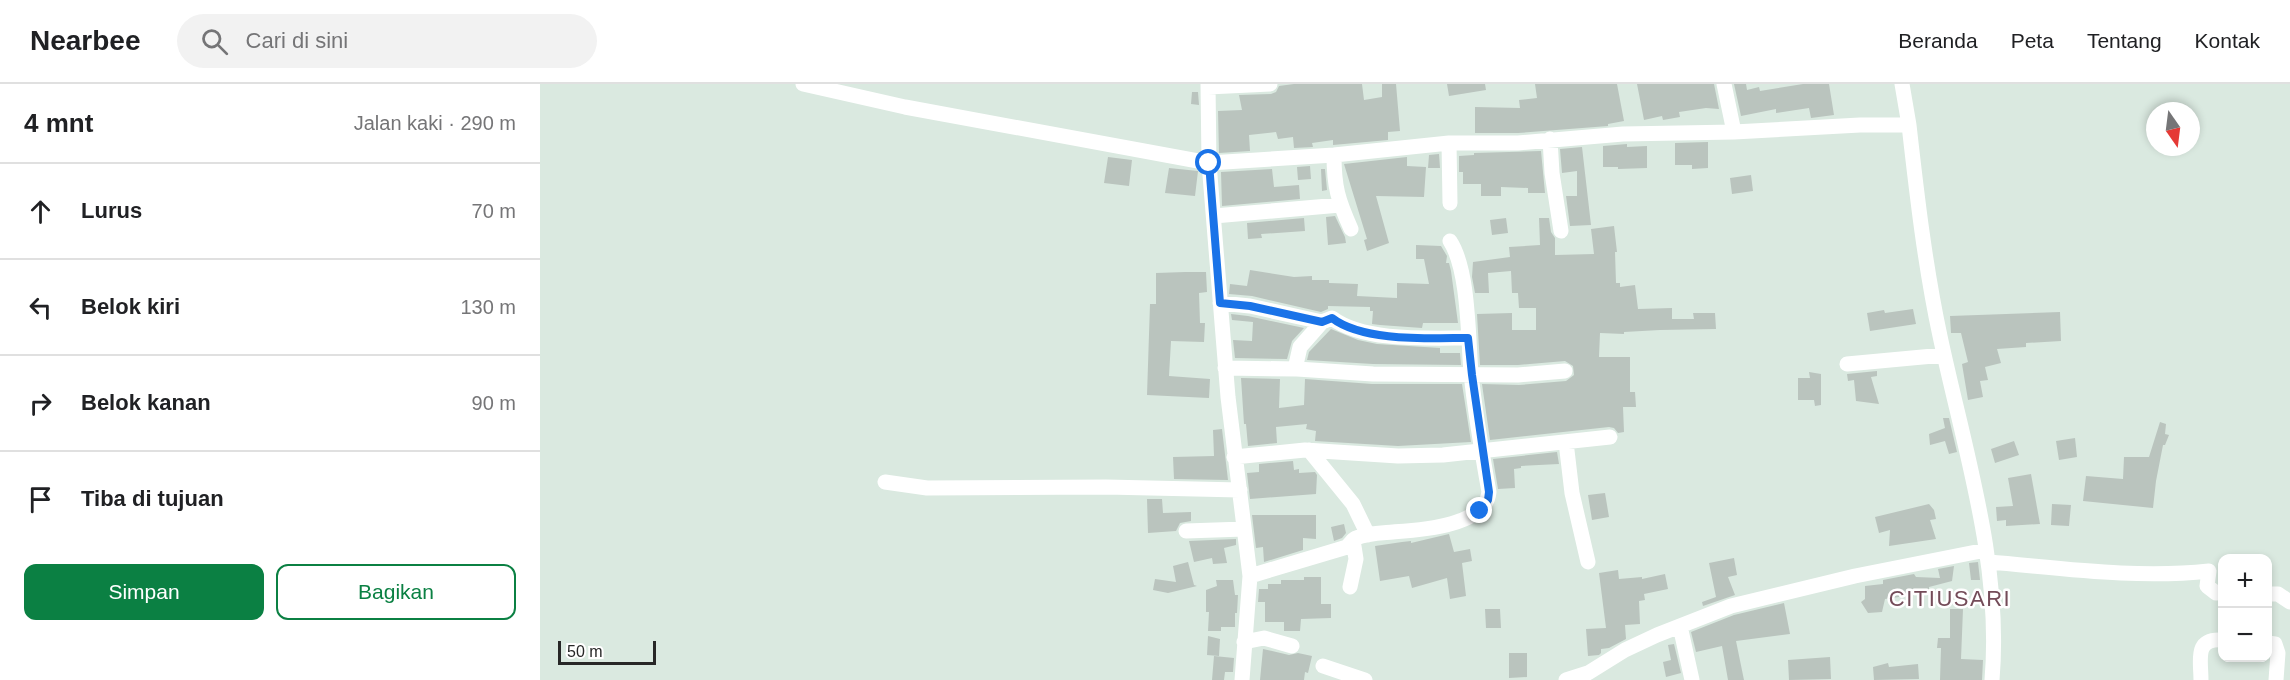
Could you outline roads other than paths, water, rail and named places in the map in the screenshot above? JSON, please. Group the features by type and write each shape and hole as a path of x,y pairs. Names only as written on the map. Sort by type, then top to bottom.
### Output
{"street":[{"path":"804,84 905,108 1209,163 1334,155 1449,143 1518,143 1623,134 1908,125"},
{"path":"1242,680 1250,576 1225,368 1209,163 1208,85 1270,84"},
{"path":"1724,84 1734,132"},
{"path":"1902,84 1922,237 1944,355 1988,556 1994,627 1992,680"},
{"path":"1550,139 1552,173 1561,231"},
{"path":"1449,143 1450,202"},
{"path":"1334,155 1335,206 1351,229"},
{"path":"1214,216 1335,206"},
{"path":"1250,576 1347,548 1360,537 1463,520 1473,515 1488,500 1489,492 1472,375 1459,259 1450,242"},
{"path":"1220,303 1250,306 1331,321 1373,335 1468,338"},
{"path":"1300,369 1300,347 1331,321"},
{"path":"1847,364 1944,355"},
{"path":"1225,368 1300,369 1373,374 1472,375 1518,375 1565,371"},
{"path":"1234,457 1303,450 1398,456 1482,452 1610,437"},
{"path":"1566,442 1572,493 1588,562"},
{"path":"1303,450 1353,504 1360,537 1350,588"},
{"path":"885,482 927,488 1106,487 1240,490"},
{"path":"1186,531 1244,529"},
{"path":"1566,680 1588,673 1625,650 1731,606 1856,576 1988,556 2103,571 2169,573 2209,571 2207,586 2218,593"},
{"path":"2272,594 2278,594 2290,602"},
{"path":"1680,626 1692,680"},
{"path":"1244,642 1264,638 1292,646"},
{"path":"2201,680 2201,649 2206,642 2218,639"},
{"path":"2272,643 2275,644 2278,653 2276,680"},
{"path":"1323,666 1365,680"}],"district":[{"name":"CITIUSARI","path":"1950,598"}]}
